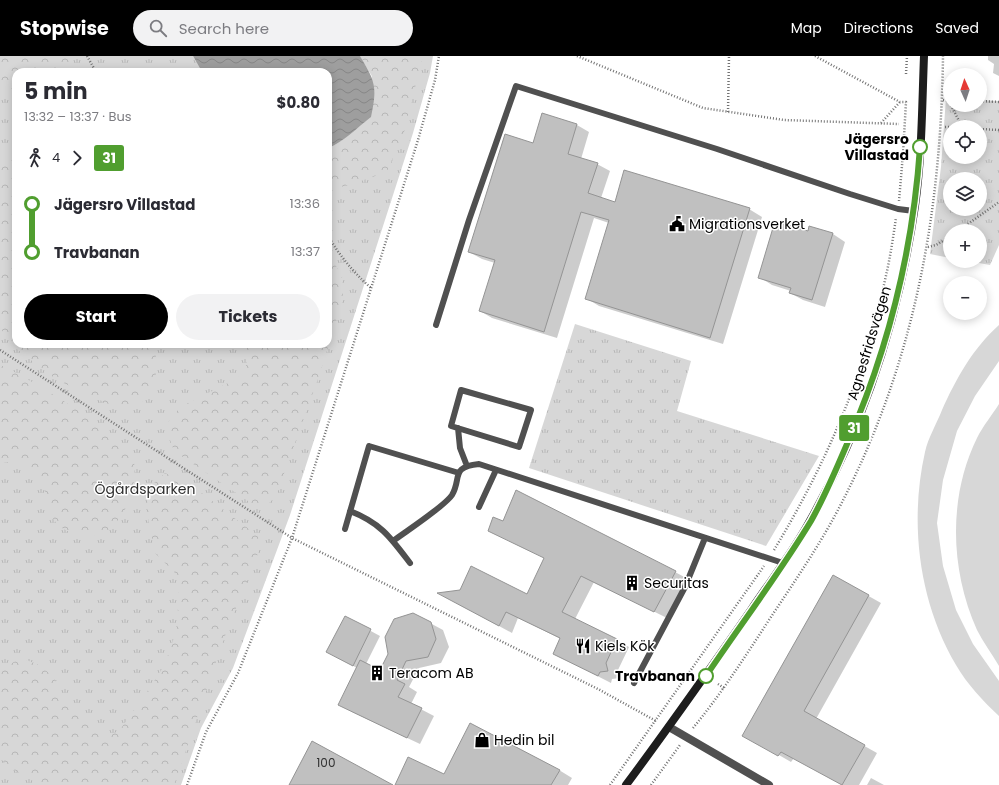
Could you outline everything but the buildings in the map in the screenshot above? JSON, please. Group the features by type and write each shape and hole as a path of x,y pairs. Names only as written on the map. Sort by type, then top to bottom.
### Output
{"main road":[{"name":"Agnesfridsvägen","path":"626,785 669,727 783,563 814,514 866,401 879,363 899,291 914,211 920,152 924,56"}],"street":[{"path":"669,727 769,785"}],"lane":[{"path":"436,325 469,220 516,86 898,209 914,211"},
{"path":"461,390 531,410 519,447 458,428 451,426 461,390"},
{"path":"458,428 460,448 468,466"},
{"path":"345,529 369,446 459,473"},
{"path":"393,541 444,503 452,495 459,473 468,466 479,464 783,563"},
{"path":"479,507 496,470"},
{"path":"350,511 375,523 393,541 410,563"},
{"path":"634,683 686,587 705,538"}],"path":[{"path":"87,56 94,68"},
{"path":"187,785 206,732 245,659 292,538 418,140 439,56"},
{"path":"577,56 703,108 784,120 899,124"},
{"path":"728,112 730,56"},
{"path":"610,785 768,559 799,508 816,476 849,401 869,344 885,280 898,209 907,108 906,102 900,102 815,56"},
{"path":"906,56 906,74"},
{"path":"944,56 944,68"},
{"path":"943,100 940,147 928,247 936,246 943,242"},
{"path":"987,101 999,102"},
{"path":"881,123 900,102"},
{"path":"987,129 999,130"},
{"path":"935,147 940,147"},
{"path":"968,224 999,202"},
{"path":"332,243 338,254 352,272 371,288"},
{"path":"0,350 292,538 591,686 669,727"},
{"path":"718,684 724,688"}],"green space":[{"name":"Ögårdsparken","path":"0,56 193,56 200,68 12,68 12,348 332,348 332,146 346,137 353,128 362,108 372,76 360,56 433,56 430,73 413,133 290,515 233,668 201,728 181,785 0,785"},
{"path":"0,56 69,56 72,68 12,68 12,90 0,89"},
{"path":"360,56 423,56 404,132 387,172 332,189 332,146 344,139 371,117 372,76"},
{"path":"987,100 999,101 999,245 990,265 987,264 987,224 943,224 943,257 930,254 943,139 943,164 987,164 987,120 944,120 945,112 987,112"},
{"path":"7,157 12,157 12,343 0,328 0,160"},
{"path":"332,260 342,276 343,299 332,334"},
{"path":"575,324 691,361 677,411 819,456 766,546 529,468"},
{"path":"999,325 999,361 975,396 957,431 943,480 937,523 943,566 956,610 973,644 999,681 999,716 965,679 943,641 933,615 921,562 918,534 918,506 920,479 925,452 928,441 947,398 973,354"},
{"path":"16,348 153,348 157,362 157,369 153,383 140,405 119,409 57,380"},
{"path":"247,348 328,348 276,496 267,505 251,503 174,451 165,426 180,407 238,378 247,364"},
{"path":"0,365 73,407 113,436 126,448 133,458 135,469 133,489 129,502 118,521 106,531 95,535 84,536 72,533 62,528 54,520 39,476 23,464 10,462 0,464"},
{"path":"999,404 999,666 977,630 968,607 957,558 956,534 957,509 961,484 968,461 979,434"},
{"path":"165,473 190,484 258,536 259,551 225,636 174,785 40,785 9,767 0,758 0,674 5,667 21,658 37,664 53,676 64,697 105,737 119,731 164,666 176,632 179,596 177,575 155,553 146,507 153,484"}],"water":[{"path":"193,56 360,56 374,85 374,99 371,117 344,139 332,146 332,68 200,68"}],"bus line":[{"name":"31","path":"706,676 811,520 836,469 866,401 879,363 899,291 915,206 920,147"}],"place":[{"name":"Jägersro Villastad","path":"920,147"},
{"name":"Migrationsverket","path":"677,224"},
{"name":"Securitas","path":"632,583"},
{"name":"Kiels Kök","path":"583,646"},
{"name":"Teracom AB","path":"377,673"},
{"name":"Travbanan","path":"706,676"},
{"name":"Hedin bil","path":"482,740"}]}
